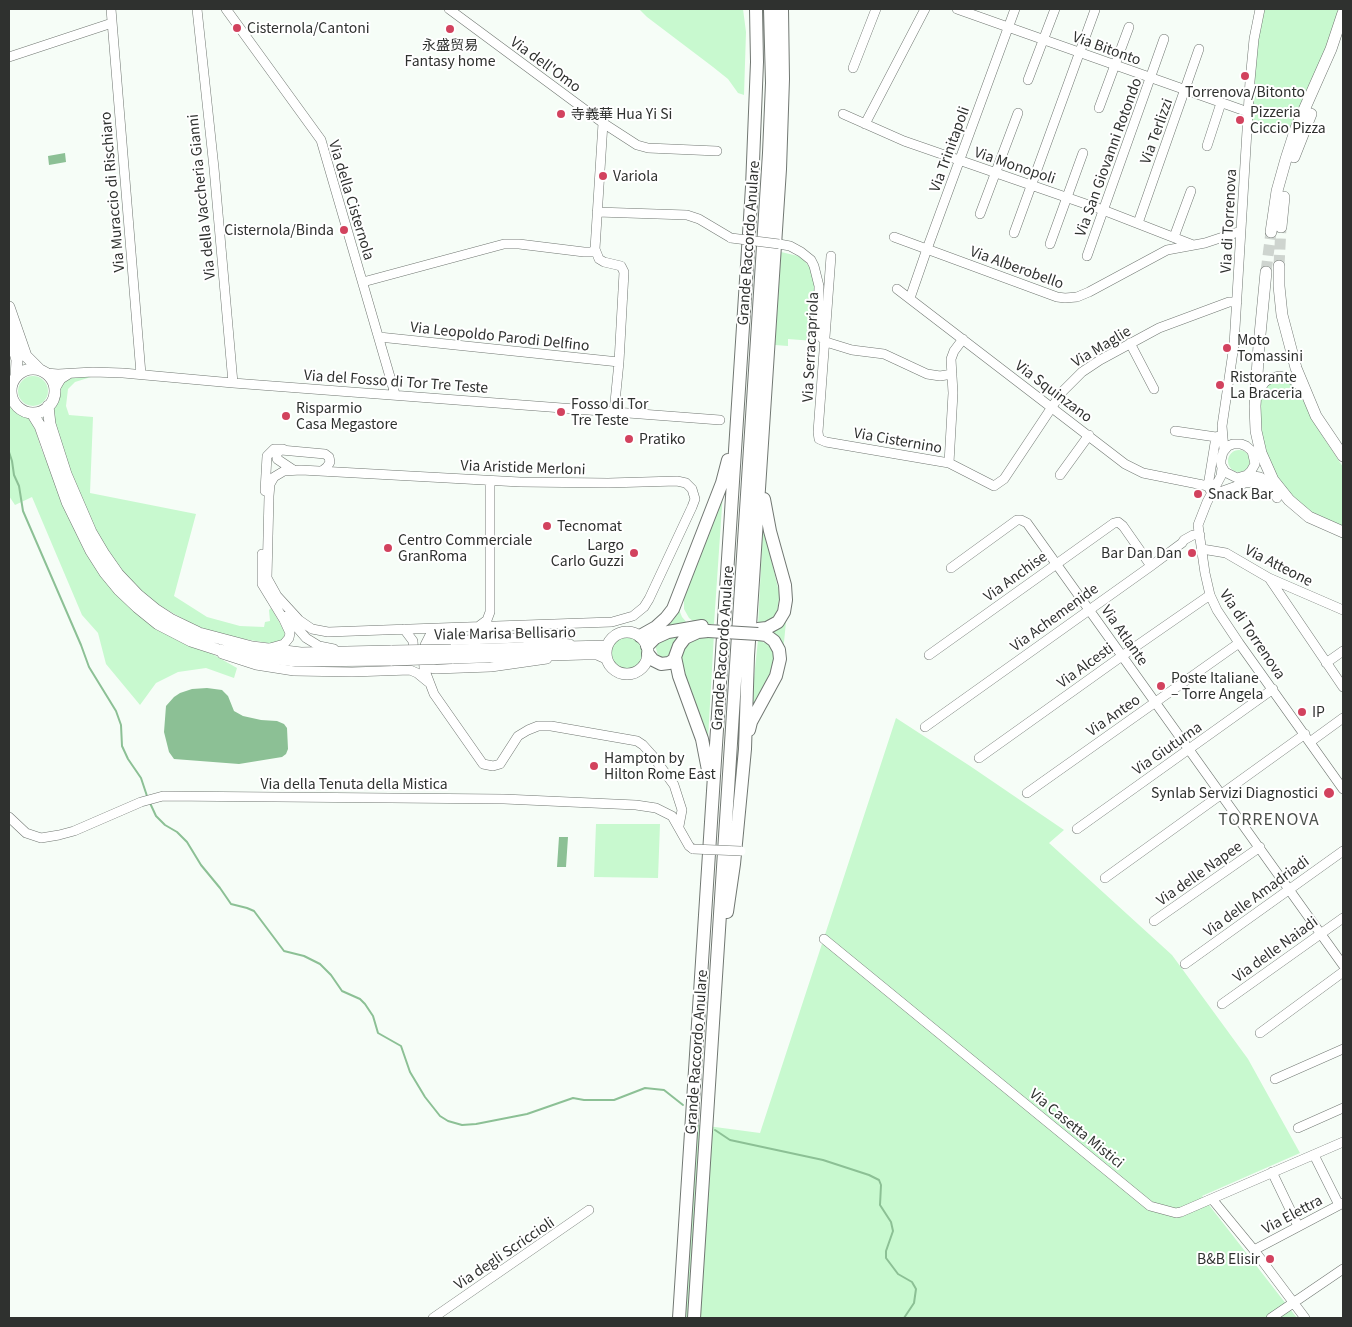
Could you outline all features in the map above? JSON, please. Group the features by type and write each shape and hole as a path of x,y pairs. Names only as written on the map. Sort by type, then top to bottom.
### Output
{"highway":[{"path":"749,9 757,62"},
{"name":"Grande Raccordo Anulare","path":"679,1318 752,187 757,62 756,9"},
{"name":"Grande Raccordo Anulare","path":"694,1318 770,145 772,83 770,9"},
{"path":"782,9 784,40"},
{"path":"717,963 734,873 744,749 779,186 786,9"},
{"path":"645,645 653,630 670,615 675,604 722,482 736,429"},
{"path":"758,632 771,627 780,620 784,612 786,596 766,513 762,447"},
{"path":"645,645 668,632 683,628 758,632 774,641 779,650 780,659 772,683 751,722 744,749"},
{"path":"708,628 685,638 677,650 675,659 708,762 711,812"},
{"path":"645,645 656,662 661,664 669,663 675,659"}],"main road":[{"path":"1343,13 1331,49 1296,128 1286,159 1277,191 1276,229 1295,155 1343,37"},
{"path":"1279,266 1279,286 1284,325 1294,362 1304,391 1319,422 1343,456"},
{"path":"1266,272 1255,415 1259,443 1268,470 1282,493 1300,511 1342,532"},
{"path":"9,308 26,356 50,377 55,389 54,396 43,410 32,412 20,408 12,397 17,360 9,332"},
{"path":"16,377 27,370 43,372"},
{"name":"Viale Marisa Bellisario","path":"48,406 50,426 80,510 100,549 122,578 149,605 172,620 209,636 252,648 296,653 390,654 450,659 585,650 606,646"},
{"name":"Viale Marisa Bellisario","path":"32,412 40,426 71,511 100,566 116,586 141,611 167,630 188,640 230,652 275,660 317,661 390,654"},
{"path":"622,632 632,632 645,645 647,660 643,667 636,672 620,673 612,669 606,658 606,646 612,637 622,632"},
{"name":"Viale Marisa Bellisario","path":"585,650 606,658"}],"street":[{"name":"Via Muraccio di Rischiaro","path":"111,9 141,374"},
{"name":"Via della Vaccheria Gianni","path":"198,9 214,168 232,383"},
{"name":"Via della Cisternola","path":"226,9 321,140 395,394"},
{"name":"Via dell'Omo","path":"449,9 603,123 643,148 717,151"},
{"path":"853,68 876,9"},
{"path":"865,124 925,9"},
{"name":"Via Bitonto","path":"957,9 1150,79 1248,112"},
{"name":"Via Trinitapoli","path":"910,298 1015,9"},
{"path":"1028,80 1055,9"},
{"name":"Via di Torrenova","path":"1260,9 1252,51 1237,302 1228,390 1222,426 1210,476 1211,504 1200,535 1206,579 1210,596 1217,610 1343,789"},
{"path":"1014,233 1095,10"},
{"path":"9,57 112,23"},
{"path":"1099,108 1129,27"},
{"name":"Via San Giovanni Rotondo","path":"1087,256 1164,39"},
{"name":"Via Terlizzi","path":"1138,223 1200,49"},
{"path":"1207,146 1221,103"},
{"name":"Via Monopoli","path":"844,114 904,141 1103,210 1193,245"},
{"path":"980,214 1018,114"},
{"path":"603,123 595,249 596,255 601,260 619,265 624,270 614,412"},
{"name":"Via Monopoli","path":"1050,244 1083,153"},
{"path":"1174,237 1191,191"},
{"path":"597,212 687,215 700,220 731,238 792,247 811,260 814,266 819,283 817,322 823,340 852,350 884,354 927,374 940,376 952,374"},
{"name":"Via Alberobello","path":"894,236 1057,297 1065,298 1077,297 1089,292 1163,252 1241,231"},
{"path":"363,282 504,244 584,252 592,252 595,249"},
{"name":"Via Serracapriola","path":"819,439 823,340 831,256"},
{"name":"Via Squinzano","path":"897,289 1089,435 1120,461 1136,470 1212,491"},
{"name":"Via Maglie","path":"997,484 1004,479 1069,383 1082,372 1130,343 1176,321 1230,302 1237,302"},
{"name":"Via Leopoldo Parodi Delfino","path":"379,337 619,362"},
{"path":"949,463 954,393 951,359 952,354 962,339"},
{"path":"1130,343 1154,389"},
{"name":"Via del Fosso di Tor Tre Teste","path":"43,372 141,374 232,383 720,420"},
{"path":"55,389 61,379 69,374"},
{"path":"1256,396 1268,380 1280,376 1293,380 1304,391"},
{"path":"1175,431 1219,436 1238,444 1249,447 1254,456 1254,467 1247,475 1240,478 1227,474 1222,468 1221,460 1224,450 1231,445 1238,444 1251,435 1255,415"},
{"path":"1060,475 1089,435"},
{"name":"Via di Torrenova","path":"1219,436 1224,450"},
{"name":"Via Cisternino","path":"819,439 826,442 949,463 990,485 996,486 997,484"},
{"path":"252,648 280,646 290,636 288,627 264,590 260,576 266,459 268,454 278,448 325,454 329,457 330,462 322,471"},
{"path":"283,449 277,453 277,459 294,470"},
{"name":"Via di Torrenova","path":"1212,491 1219,481 1222,468"},
{"name":"Via Aristide Merloni","path":"294,470 490,481 608,483 680,481 691,486 695,499 651,597 644,607 626,619 612,622 331,632 312,629 299,620 273,590 267,578 270,484 278,474 294,470"},
{"path":"1247,475 1257,476 1265,480 1277,498"},
{"path":"1210,476 1212,480 1219,481"},
{"name":"Via di Torrenova","path":"1212,491 1233,477"},
{"path":"479,626 487,620 490,612 490,481"},
{"path":"1212,491 1254,482 1300,511"},
{"name":"Via Atlante","path":"951,568 1016,521 1022,520 1027,523 1343,965"},
{"name":"Via Anchise","path":"929,655 1056,563 1118,522 1123,526 1151,566"},
{"name":"Via Achemenide","path":"925,727 1151,566 1182,543 1182,541 1193,535 1200,535"},
{"name":"Via Atteone","path":"1202,549 1226,554 1269,578 1343,610"},
{"path":"267,578 274,598 295,627 319,646 330,649 371,649 390,654"},
{"path":"1269,578 1343,687"},
{"name":"Via Alcesti","path":"979,758 1210,596"},
{"path":"425,645 430,635 438,628"},
{"path":"404,629 413,641 414,655 410,667 405,670"},
{"name":"Viale Marisa Bellisario","path":"450,659 431,668 424,661 423,651 425,645 440,640 521,638 550,640 585,650"},
{"name":"Viale Marisa Bellisario","path":"188,640 234,659 278,669 319,672 405,670"},
{"name":"Via Anteo","path":"1026,793 1239,643"},
{"path":"1326,663 1343,651"},
{"path":"430,684 435,675 450,659"},
{"path":"424,661 435,697 481,762 487,766 500,764 518,736 538,726 551,726 637,741 652,755 674,785 682,810 679,826"},
{"path":"405,670 417,673 430,684"},
{"name":"Via Giuturna","path":"1077,829 1273,689"},
{"path":"1105,878 1221,794 1307,738 1343,718"},
{"name":"Via della Tenuta della Mistica","path":"9,817 30,835 41,838 74,831 163,796 504,798 636,805 656,808 666,811 672,816 689,846 693,849 741,851"},
{"name":"Via delle Napee","path":"1154,921 1260,847"},
{"name":"Via delle Amadriadi","path":"1185,964 1343,851"},
{"name":"Via delle Naiadi","path":"1222,1004 1343,918"},
{"name":"Via Casetta Mistici","path":"824,939 1150,1206 1176,1213 1194,1208 1343,1142"},
{"path":"1260,1033 1343,972"},
{"path":"1276,1079 1343,1049"},
{"path":"1298,1128 1343,1108"},
{"path":"1314,1155 1341,1204"},
{"path":"1272,1172 1298,1226"},
{"path":"1212,1199 1306,1318"},
{"name":"Via Elettra","path":"1254,1250 1341,1204"},
{"name":"Via degli Scriccioli","path":"433,1318 589,1210"},
{"path":"1271,1318 1343,1269"}],"shaded area":[{"path":"639,9 743,9 746,32 744,95 738,93 728,79"},
{"path":"1260,9 1339,9 1337,22 1291,133 1279,134 1247,123"},
{"path":"65,153 66,162 49,165 48,156"},
{"path":"781,252 798,256 804,260 814,276 814,341 788,339 788,346 775,345"},
{"path":"92,374 91,377 75,382 68,389 66,406 69,415 93,417 90,493 196,514 174,596 207,617 240,626 264,627 265,622 270,621 269,610 271,608 285,632 284,638 280,642 274,644 207,633 147,598 115,563 84,513 50,414 59,387 66,380 76,376"},
{"path":"33,376 44,380 48,391 44,402 33,406 22,402 18,391 22,380"},
{"path":"1288,380 1298,390 1316,426 1343,467 1343,528 1313,514 1282,488 1264,449 1259,412 1262,393 1264,388 1274,381"},
{"path":"9,402 11,407 31,416 41,448 85,552 133,609 237,668 234,678 206,668 178,672 156,683 140,705 106,664 98,633 82,615 32,497 15,505 9,496"},
{"path":"1239,450 1247,453 1250,461 1247,469 1239,472 1231,469 1228,461 1231,453"},
{"path":"723,492 714,624 697,624 689,618 684,609 684,598"},
{"path":"763,526 779,599 777,612 772,620 758,625"},
{"path":"678,607 682,617 689,625 660,632 674,619"},
{"path":"787,612 783,652 771,631"},
{"path":"689,631 671,656 663,658 658,656 656,642"},
{"path":"714,634 708,739 678,660 689,639"},
{"path":"627,637 639,641 643,653 639,665 627,669 615,665 611,653 615,641"},
{"path":"758,640 770,645 774,653 774,667 750,716"},
{"path":"192,689 222,690 228,696 234,711 243,716 277,721 284,724 287,728 288,749 286,754 282,757 239,764 174,759 169,752 164,732 166,706 180,693"},
{"path":"896,718 1064,830 1049,843 1172,955 1248,1059 1300,1153 1202,1196 1297,1318 679,1318 685,1123 760,1133"},
{"path":"596,824 660,824 658,878 594,877"},
{"path":"559,837 568,837 566,867 557,867"}],"waterway":[{"path":"9,452 14,475 19,486 23,511 89,667 116,711 121,725 122,746 141,778 147,796"},
{"path":"150,803 156,816 187,842 201,865 231,904 254,911 284,951 304,956 320,964 331,975 342,991 360,999 365,1004 373,1016 378,1033 401,1046 410,1072 425,1097 440,1116 448,1121 462,1125 476,1124 527,1114 573,1098 614,1100 645,1088 664,1090 683,1105"},
{"path":"715,1130 730,1140 823,1160 879,1180 881,1185 880,1205 891,1222 893,1231 886,1251 886,1258 898,1274 912,1282 916,1289 914,1303 904,1318"}],"tunnel":[{"path":"1279,266 1281,227"},
{"path":"1266,272 1271,232"}],"place":[{"name":"Cisternola/Cantoni","path":"237,28"},
{"name":"永盛贸易 Fantasy home","path":"450,29"},
{"name":"Torrenova/Bitonto","path":"1245,76"},
{"name":"寺義華 Hua Yi Si","path":"561,114"},
{"name":"Pizzeria Ciccio Pizza","path":"1240,120"},
{"name":"Variola","path":"603,176"},
{"name":"Cisternola/Binda","path":"344,230"},
{"name":"Moto Tomassini","path":"1227,348"},
{"name":"Ristorante La Braceria","path":"1220,385"},
{"name":"Fosso di Tor Tre Teste","path":"561,412"},
{"name":"Risparmio Casa Megastore","path":"286,416"},
{"name":"Pratiko","path":"629,439"},
{"name":"Snack Bar","path":"1198,494"},
{"name":"Tecnomat","path":"547,526"},
{"name":"Centro Commerciale GranRoma","path":"388,548"},
{"name":"Largo Carlo Guzzi","path":"634,553"},
{"name":"Bar Dan Dan","path":"1192,553"},
{"name":"Poste Italiane – Torre Angela","path":"1161,686"},
{"name":"IP","path":"1302,712"},
{"name":"Hampton by Hilton Rome East","path":"594,766"},
{"name":"Synlab Servizi Diagnostici","path":"1329,793"},
{"name":"B&B Elisir","path":"1270,1259"}],"district":[{"name":"TORRENOVA","path":"1269,819"}]}
